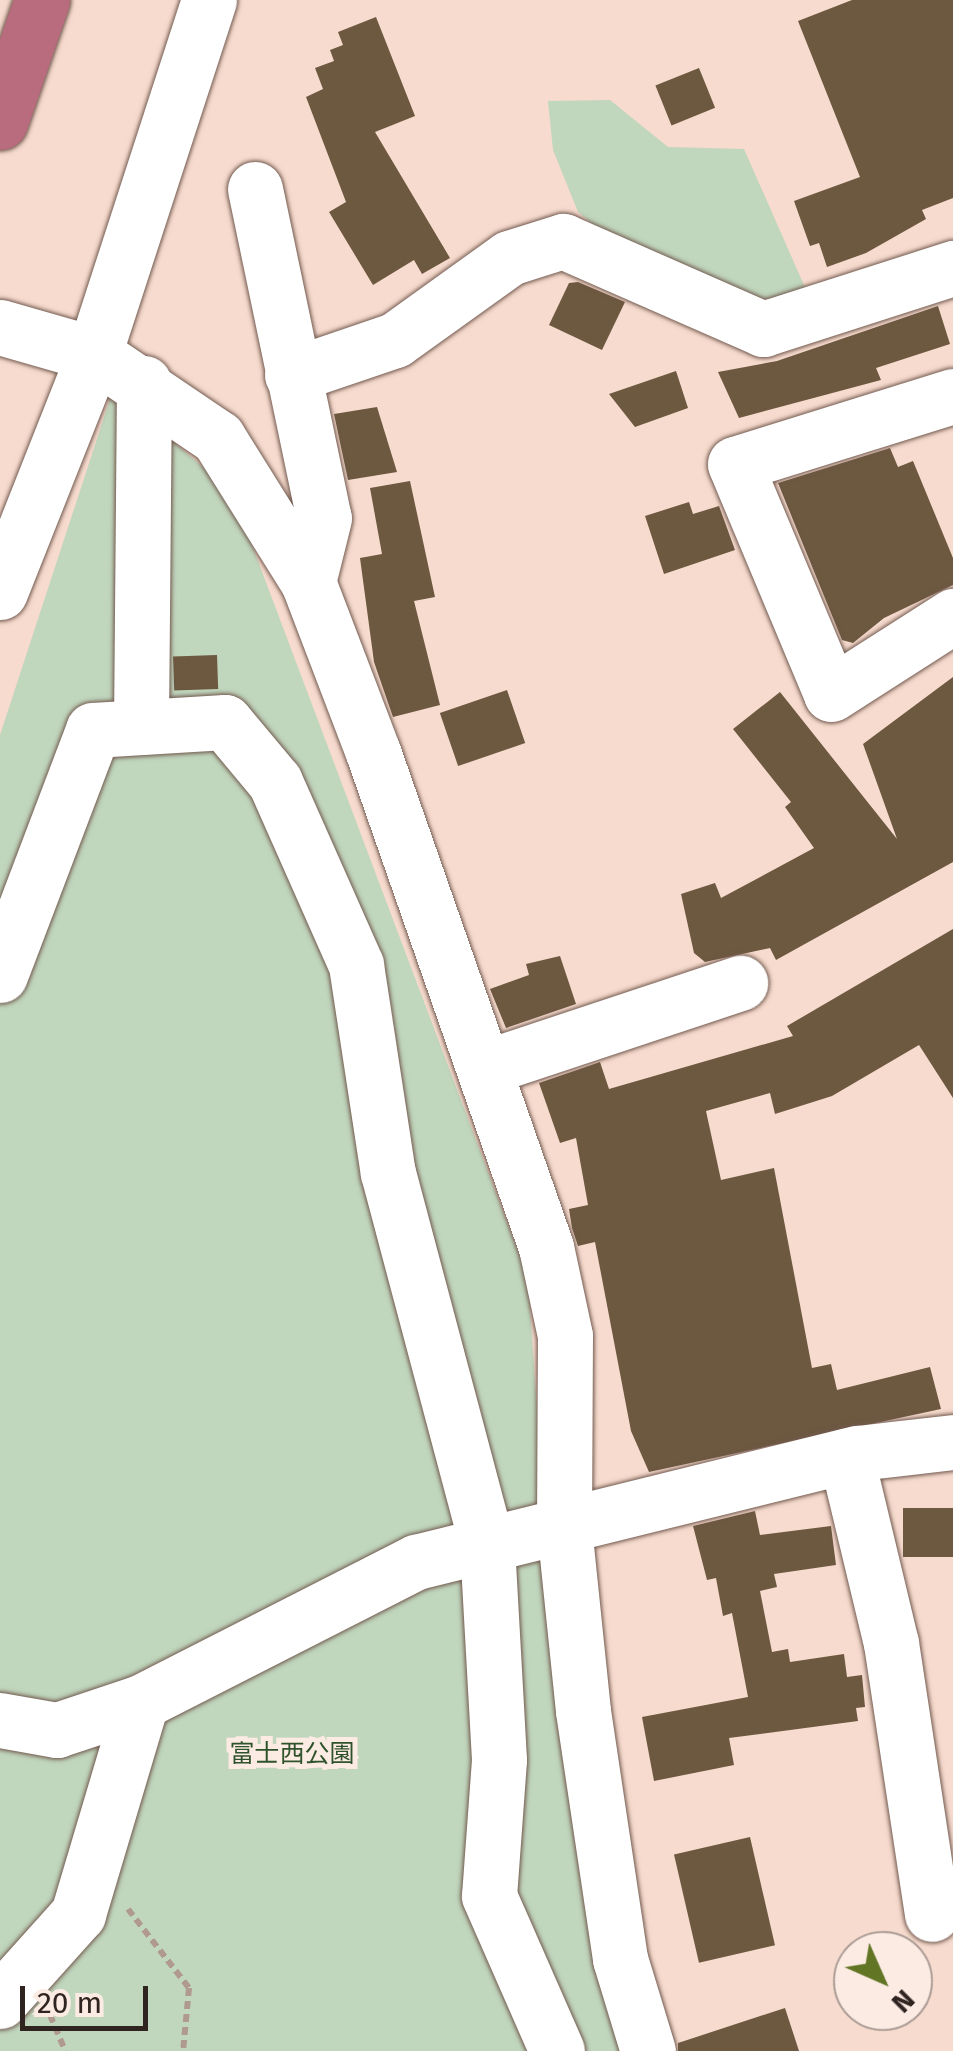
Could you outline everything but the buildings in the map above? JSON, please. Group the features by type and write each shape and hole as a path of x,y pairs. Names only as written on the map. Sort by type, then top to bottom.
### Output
{"highway":[{"path":"0,122 42,0"}],"street":[{"path":"0,592 94,354 209,0"},
{"path":"255,189 324,518 308,582"},
{"path":"292,376 396,340 509,258 564,241 763,329 953,268"},
{"path":"0,326 94,354 144,383 218,438 308,582 487,1067 546,1247 565,1336 564,1527 620,1959 648,2051"},
{"path":"141,727 144,383"},
{"path":"953,396 735,464 831,694 953,616"},
{"path":"0,975 93,730 226,722 275,782 356,964 388,1173 487,1545 498,1760 489,1896 557,2051"},
{"path":"487,1067 740,982"},
{"path":"0,1720 57,1730 141,1702 416,1562 846,1456 953,1442"},
{"path":"846,1456 891,1643 932,1914"},
{"path":"0,2001 78,1914 141,1702"}],"path":[{"path":"88,1878 138,1916 189,1988 183,2051"}],"green space":[{"path":"610,100 668,147 744,149 807,292 764,304 634,257 578,212 553,150 548,101"},
{"name":"富士西公園","path":"113,390 232,492 528,1278 544,1513 645,2051 0,2051 0,735"}]}
